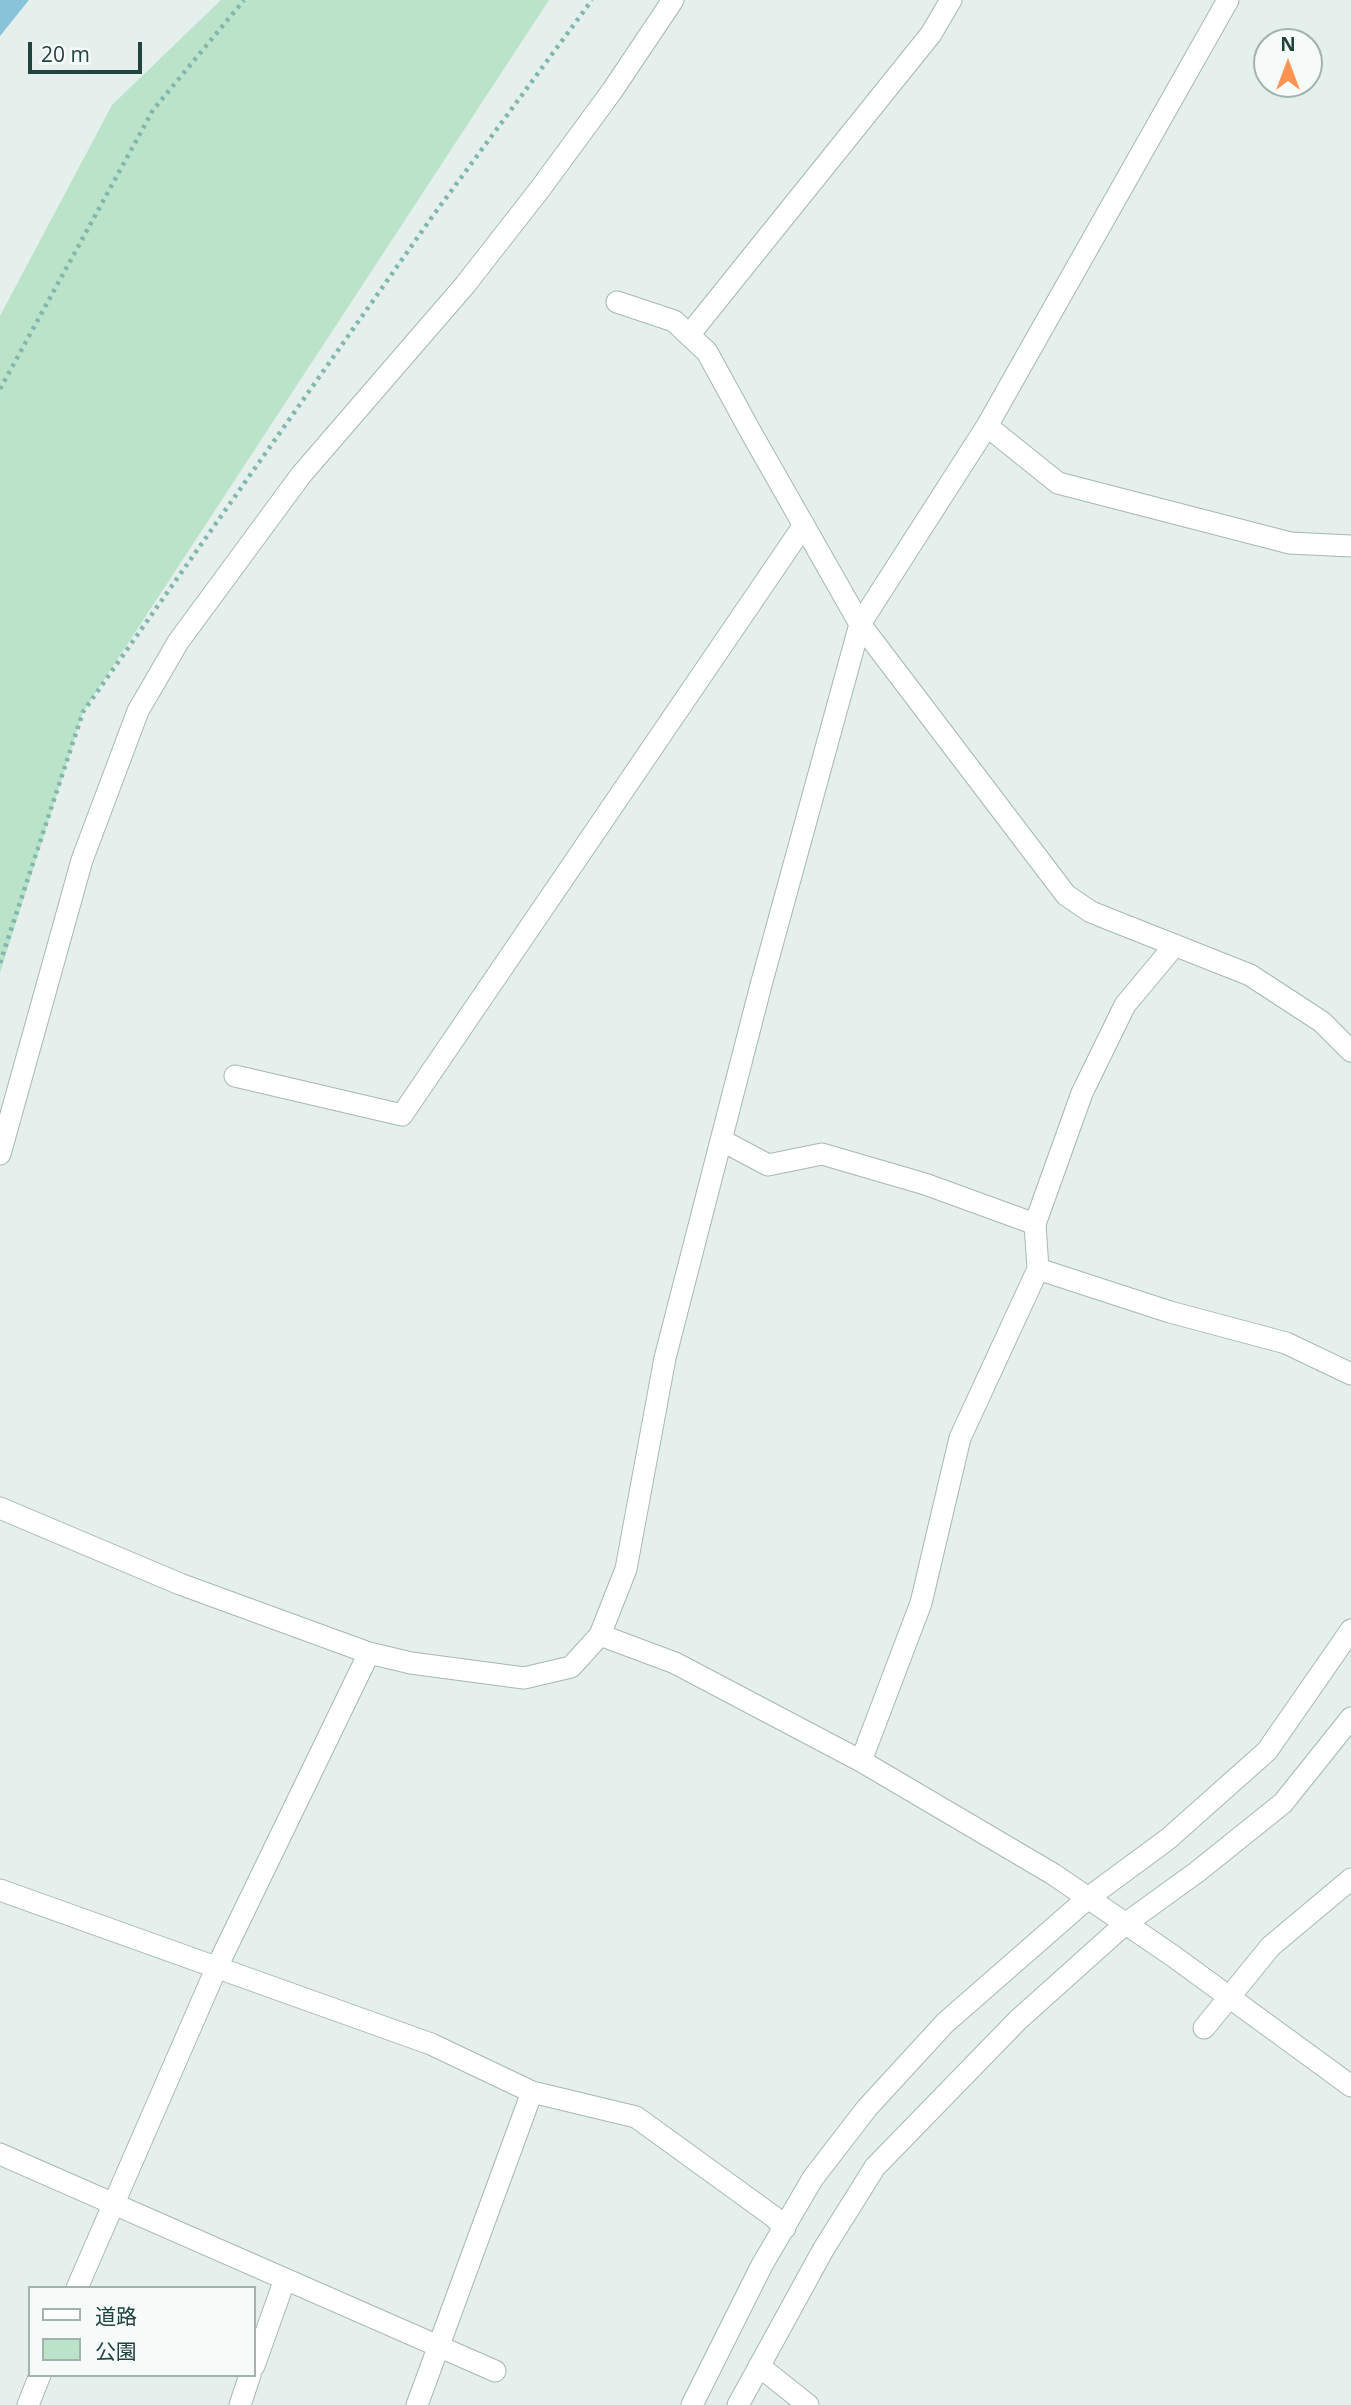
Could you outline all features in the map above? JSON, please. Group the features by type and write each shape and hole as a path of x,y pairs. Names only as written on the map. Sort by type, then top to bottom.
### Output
{"street":[{"path":"0,1154 82,860 138,711 158,676 178,642 301,475 465,285 540,189 612,91 673,0"},
{"path":"689,335 931,34 951,0"},
{"path":"0,1508 180,1584 369,1653 411,1663 524,1678 571,1667 600,1635 626,1569 665,1358 860,624 987,426 1228,0"},
{"path":"617,302 674,321 707,352 860,624 1066,895 1091,912 1250,975 1322,1022 1351,1051"},
{"path":"987,426 1058,483 1290,543 1351,545"},
{"path":"235,1076 402,1115 804,525"},
{"path":"861,1762 921,1603 960,1438 1038,1269 1035,1224 1082,1093 1125,1005 1175,945"},
{"path":"721,1140 768,1166 822,1154 925,1184 1035,1224"},
{"path":"1038,1269 1170,1312 1286,1343 1351,1374"},
{"path":"692,2405 762,2265 813,2178 867,2108 945,2023 1088,1898 1168,1839 1267,1751 1351,1630"},
{"path":"600,1635 675,1664 861,1762 1053,1874 1230,1996 1351,2086"},
{"path":"78,2286 216,1969 369,1653"},
{"path":"738,2405 823,2250 875,2167 1018,2020 1125,1924 1197,1872 1283,1803 1351,1718"},
{"path":"1204,2028 1271,1945 1351,1879"},
{"path":"0,1890 431,2044 532,2092 636,2117 774,2217 785,2228"},
{"path":"417,2405 532,2092"},
{"path":"0,2154 495,2371"},
{"path":"256,2360 285,2279"},
{"path":"759,2366 808,2405"},
{"path":"28,2405 39,2377"},
{"path":"240,2405 249,2377"}],"path":[{"path":"0,389 153,110 244,0"}],"green space":[{"path":"221,0 549,0 83,712 0,973 0,316 112,105"}],"water":[{"path":"0,0 29,0 0,36"}]}
